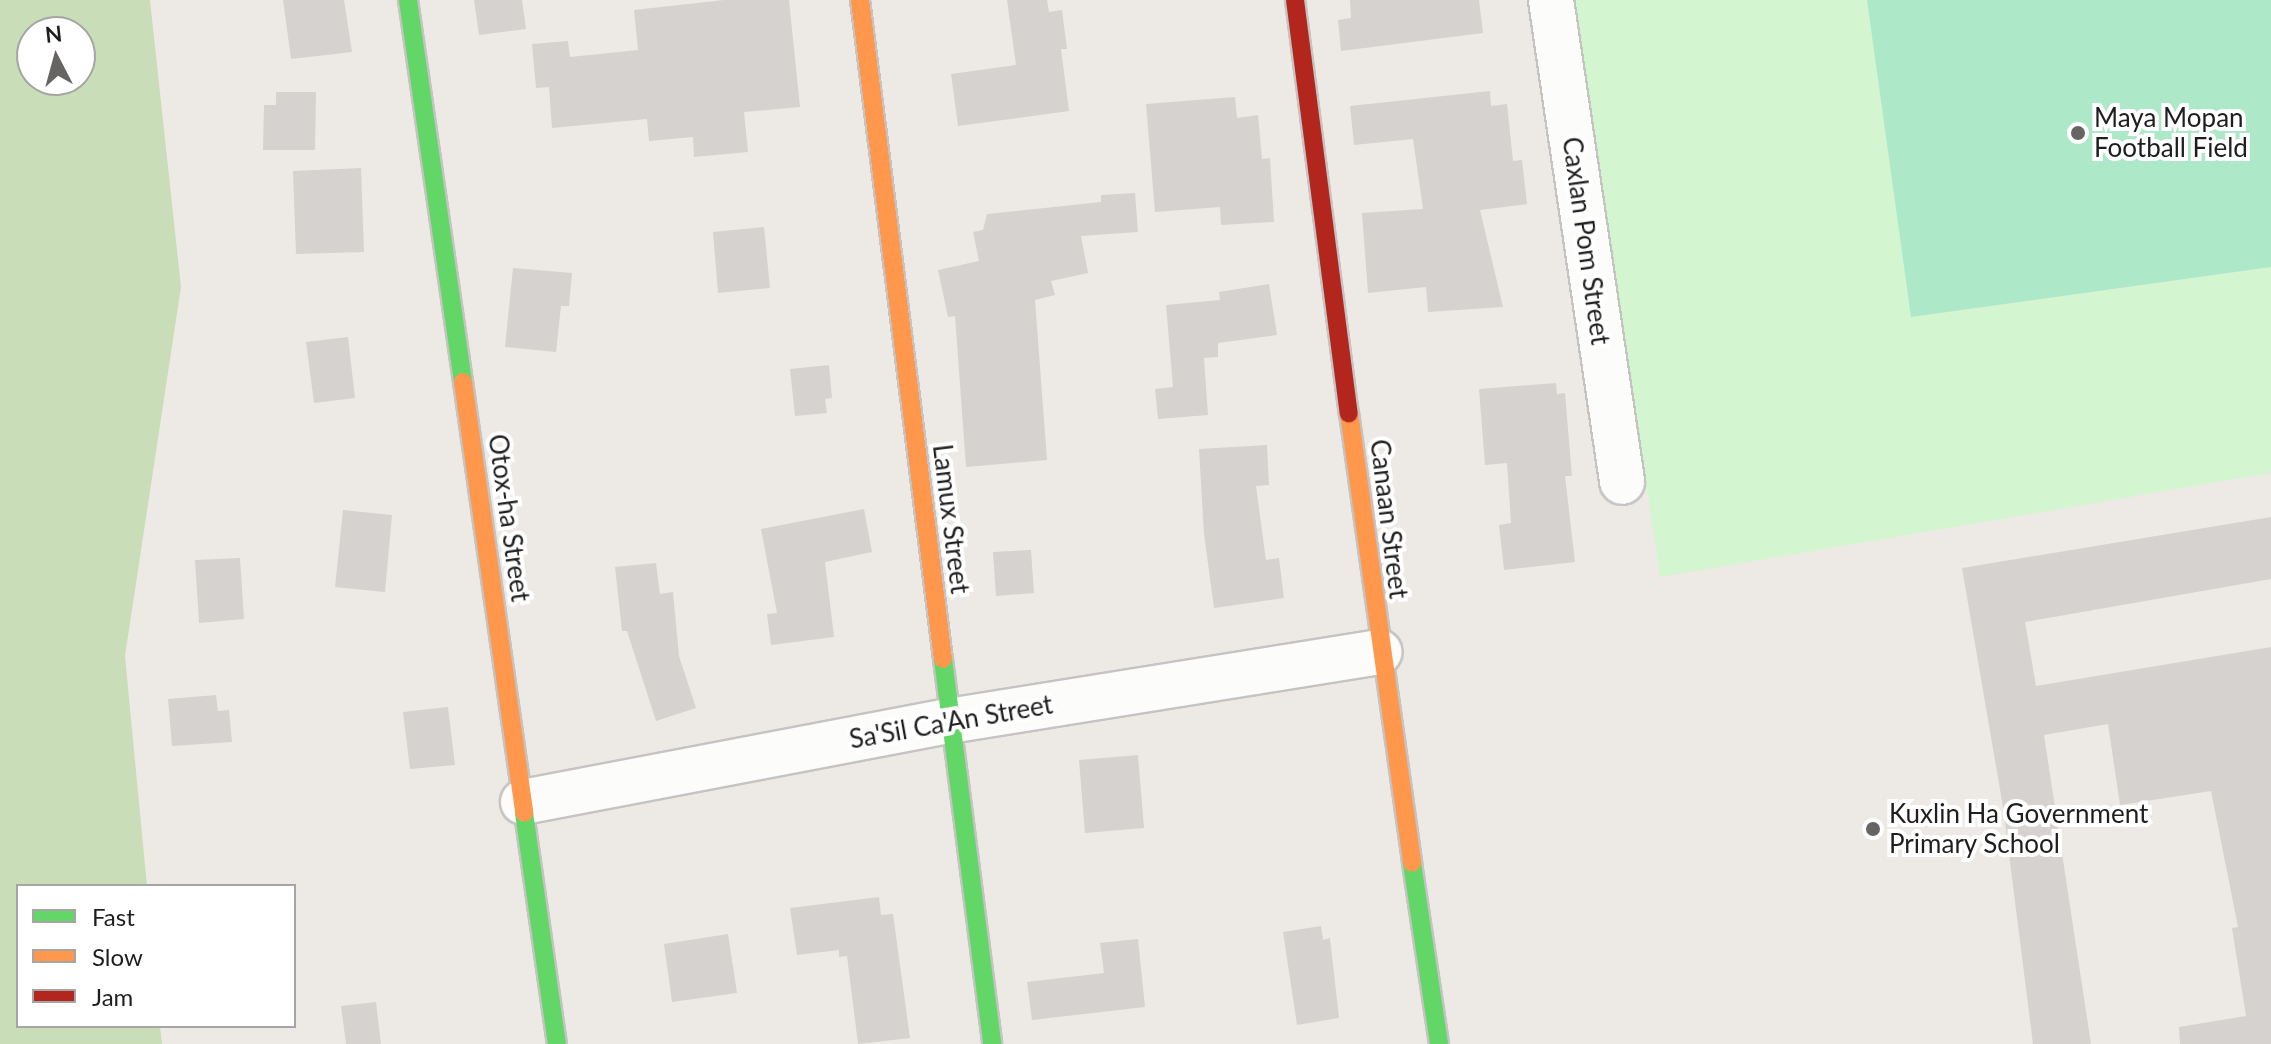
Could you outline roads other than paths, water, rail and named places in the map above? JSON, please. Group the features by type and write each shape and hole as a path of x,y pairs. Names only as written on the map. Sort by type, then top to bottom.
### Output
{"street":[{"name":"Otox-ha Street","path":"408,0 557,1044"},
{"name":"Lamux Street","path":"860,0 992,1044"},
{"name":"Canaan Street","path":"1295,0 1380,652 1439,1044"},
{"name":"Caxlan Pom Street","path":"1551,0 1622,482"},
{"name":"Sa'Sil Ca'An Street","path":"523,802 949,721 1380,652"}],"place":[{"name":"Maya Mopan Football Field","path":"2078,133"},
{"name":"Kuxlin Ha Government Primary School","path":"1873,829"}]}
